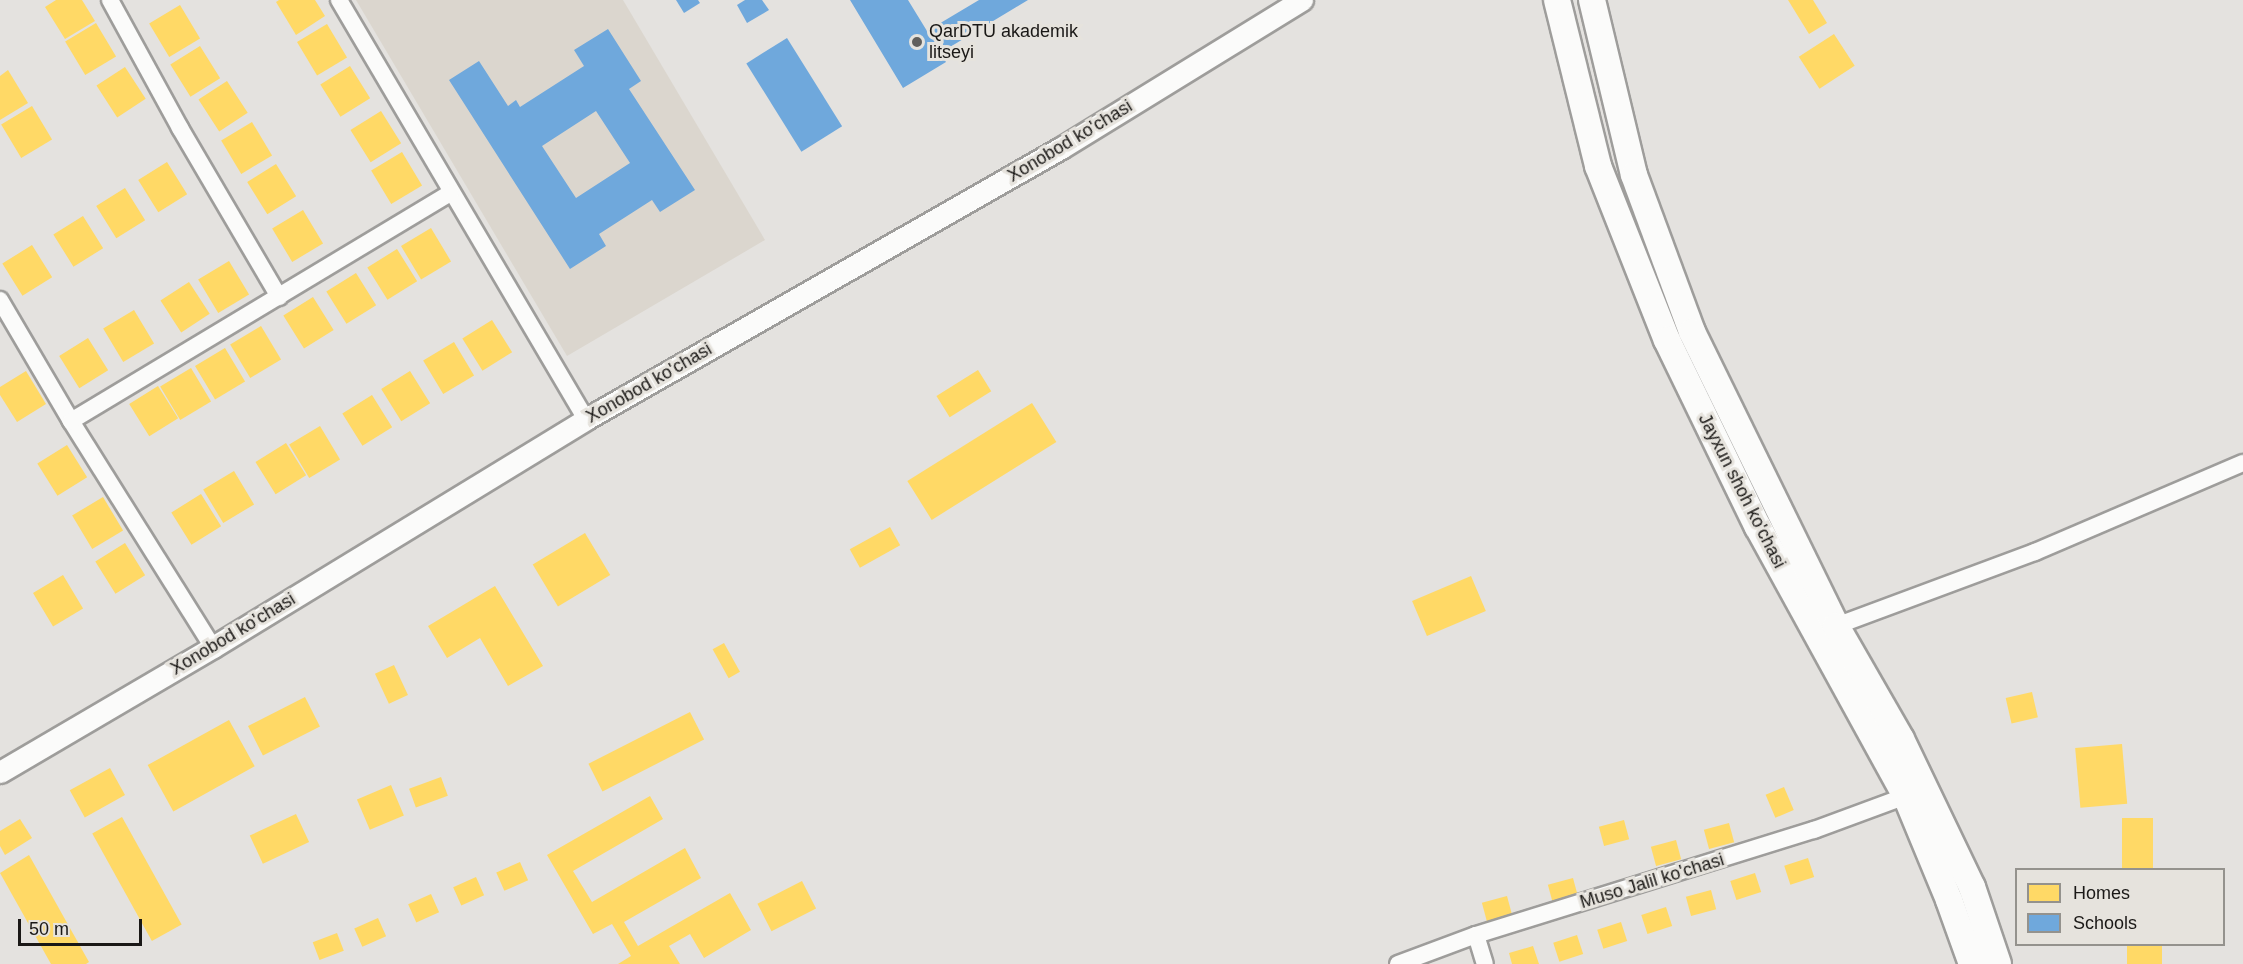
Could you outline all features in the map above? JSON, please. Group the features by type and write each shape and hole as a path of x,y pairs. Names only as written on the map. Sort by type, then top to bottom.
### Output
{"highway":[{"path":"1548,0 1571,60"},
{"name":"Jayxun shoh ko'chasi","path":"1557,0 1598,166 1667,340 1758,527 1906,796 1949,900 1972,964"},
{"name":"Jayxun shoh ko'chasi","path":"1592,0 1634,175 1692,332 1836,626 1901,739 1927,792 1972,887 1998,964"}],"main road":[{"name":"Xonobod ko'chasi","path":"0,772 213,647 585,419 1061,147 1302,0"}],"street":[{"path":"110,0 180,128 279,297"},
{"path":"339,0 585,419"},
{"path":"71,421 451,193"},
{"path":"0,300 71,421 213,647"},
{"path":"1836,626 2035,552 2243,463"},
{"name":"Muso Jalil ko'chasi","path":"1398,964 1476,935 1814,830 1906,796"},
{"path":"1476,935 1485,964"}],"shaded area":[{"path":"356,0 623,0 765,240 567,356"}],"building: Homes":[{"path":"56,0 82,0 95,21 65,39 45,7"},
{"path":"279,0 315,0 325,16 296,35 276,2"},
{"path":"1788,0 1813,0 1827,23 1809,34"},
{"path":"180,5 200,38 169,57 149,24"},
{"path":"96,23 116,56 85,75 65,42"},
{"path":"327,24 347,57 317,75 297,42"},
{"path":"1834,34 1855,66 1819,89 1799,57"},
{"path":"200,46 220,78 190,97 170,65"},
{"path":"350,66 370,98 340,117 320,85"},
{"path":"125,67 146,99 117,117 96,86"},
{"path":"8,70 28,103 0,120 0,76"},
{"path":"227,81 248,113 219,131 198,100"},
{"path":"32,106 52,139 21,158 1,125"},
{"path":"381,111 401,143 371,162 350,130"},
{"path":"252,122 272,155 241,174 221,141"},
{"path":"402,152 422,185 391,204 371,171"},
{"path":"167,162 187,194 158,212 138,180"},
{"path":"276,164 296,196 267,214 247,182"},
{"path":"125,188 145,220 116,238 96,206"},
{"path":"303,210 323,243 292,262 272,229"},
{"path":"83,216 103,248 73,267 53,235"},
{"path":"431,228 451,261 421,279 401,246"},
{"path":"32,245 52,277 22,296 2,264"},
{"path":"397,249 417,281 387,300 367,268"},
{"path":"229,261 249,294 218,313 198,280"},
{"path":"356,273 376,305 346,324 326,292"},
{"path":"189,282 210,314 181,332 160,301"},
{"path":"313,297 334,330 304,349 283,316"},
{"path":"134,310 154,343 123,362 103,329"},
{"path":"492,320 512,352 482,371 462,339"},
{"path":"261,326 281,359 250,378 230,345"},
{"path":"88,338 108,370 79,388 59,356"},
{"path":"454,342 474,375 443,394 423,361"},
{"path":"225,348 245,381 215,399 195,366"},
{"path":"191,368 211,401 180,420 160,387"},
{"path":"978,370 991,391 950,417 936,396"},
{"path":"26,371 46,404 17,422 0,395 0,387"},
{"path":"410,371 430,403 401,421 381,389"},
{"path":"158,386 178,418 149,436 129,404"},
{"path":"372,395 392,427 362,446 342,414"},
{"path":"1032,403 1056,442 932,520 907,481"},
{"path":"320,426 340,459 309,478 289,445"},
{"path":"286,443 306,475 276,494 255,462"},
{"path":"67,445 87,477 57,496 37,464"},
{"path":"234,471 254,504 223,523 203,490"},
{"path":"201,494 221,526 191,545 171,513"},
{"path":"103,497 123,530 92,549 72,516"},
{"path":"890,527 900,545 860,568 850,549"},
{"path":"585,533 610,575 558,606 533,564"},
{"path":"125,543 145,575 115,594 95,562"},
{"path":"63,575 83,608 53,626 33,593"},
{"path":"1471,576 1486,611 1427,636 1412,601"},
{"path":"495,586 543,666 508,686 480,638 447,658 428,626"},
{"path":"724,643 740,672 729,678 713,649"},
{"path":"394,665 408,695 389,704 375,674"},
{"path":"2032,692 2038,717 2012,723 2006,698"},
{"path":"305,697 320,726 263,755 248,726"},
{"path":"690,712 704,740 602,791 588,764"},
{"path":"229,720 255,766 173,811 148,765"},
{"path":"2122,744 2127,804 2080,808 2075,748"},
{"path":"110,768 125,795 85,817 70,790"},
{"path":"441,777 448,796 416,807 409,789"},
{"path":"391,785 404,815 370,830 357,799"},
{"path":"1784,787 1794,810 1775,818 1766,795"},
{"path":"650,796 663,819 573,871 592,902 685,848 701,878 624,922 638,946 730,893 751,930 704,958 690,934 669,946 680,964 618,964 631,956 612,924 593,934 547,855"},
{"path":"296,814 309,842 263,864 250,836"},
{"path":"122,817 182,925 152,941 92,833"},
{"path":"2122,818 2153,818 2153,868 2122,868"},
{"path":"20,819 32,838 5,855 0,846 0,831"},
{"path":"1624,820 1629,839 1604,846 1599,827"},
{"path":"1729,823 1734,842 1709,849 1704,830"},
{"path":"1676,840 1681,859 1656,866 1651,847"},
{"path":"29,855 89,962 86,964 51,964 0,873"},
{"path":"1808,858 1814,877 1790,885 1784,866"},
{"path":"520,862 528,880 504,891 496,873"},
{"path":"1755,873 1761,892 1736,900 1730,881"},
{"path":"476,877 484,895 461,905 453,887"},
{"path":"1573,878 1578,897 1553,904 1548,885"},
{"path":"802,881 816,909 772,931 757,904"},
{"path":"1711,890 1716,909 1691,916 1686,897"},
{"path":"431,894 439,912 416,922 408,904"},
{"path":"1507,896 1512,915 1487,922 1482,903"},
{"path":"1666,907 1672,926 1647,934 1641,915"},
{"path":"378,918 386,936 362,947 354,929"},
{"path":"1621,922 1627,941 1603,949 1597,930"},
{"path":"337,933 344,951 320,960 313,942"},
{"path":"1577,935 1583,954 1559,962 1553,943"},
{"path":"1533,946 1539,964 1512,964 1509,953"},
{"path":"2127,946 2162,946 2162,964 2127,964"}],"building: Schools":[{"path":"676,0 698,0 700,3 684,13"},
{"path":"745,0 762,0 769,10 747,23 737,5"},
{"name":"QarDTU akademik litseyi","path":"850,0 908,0 927,31 979,0 1028,0 940,53 946,62 903,88"},
{"path":"608,29 641,81 629,89 695,190 660,212 652,200 599,234 606,246 570,269 449,80 479,61 508,106 516,100 520,107 584,66 574,50","holes":["596,111 630,163 576,198 542,146"]},
{"path":"787,38 842,126 801,152 746,63"}],"place":[{"name":"QarDTU akademik litseyi","path":"917,42"}]}
